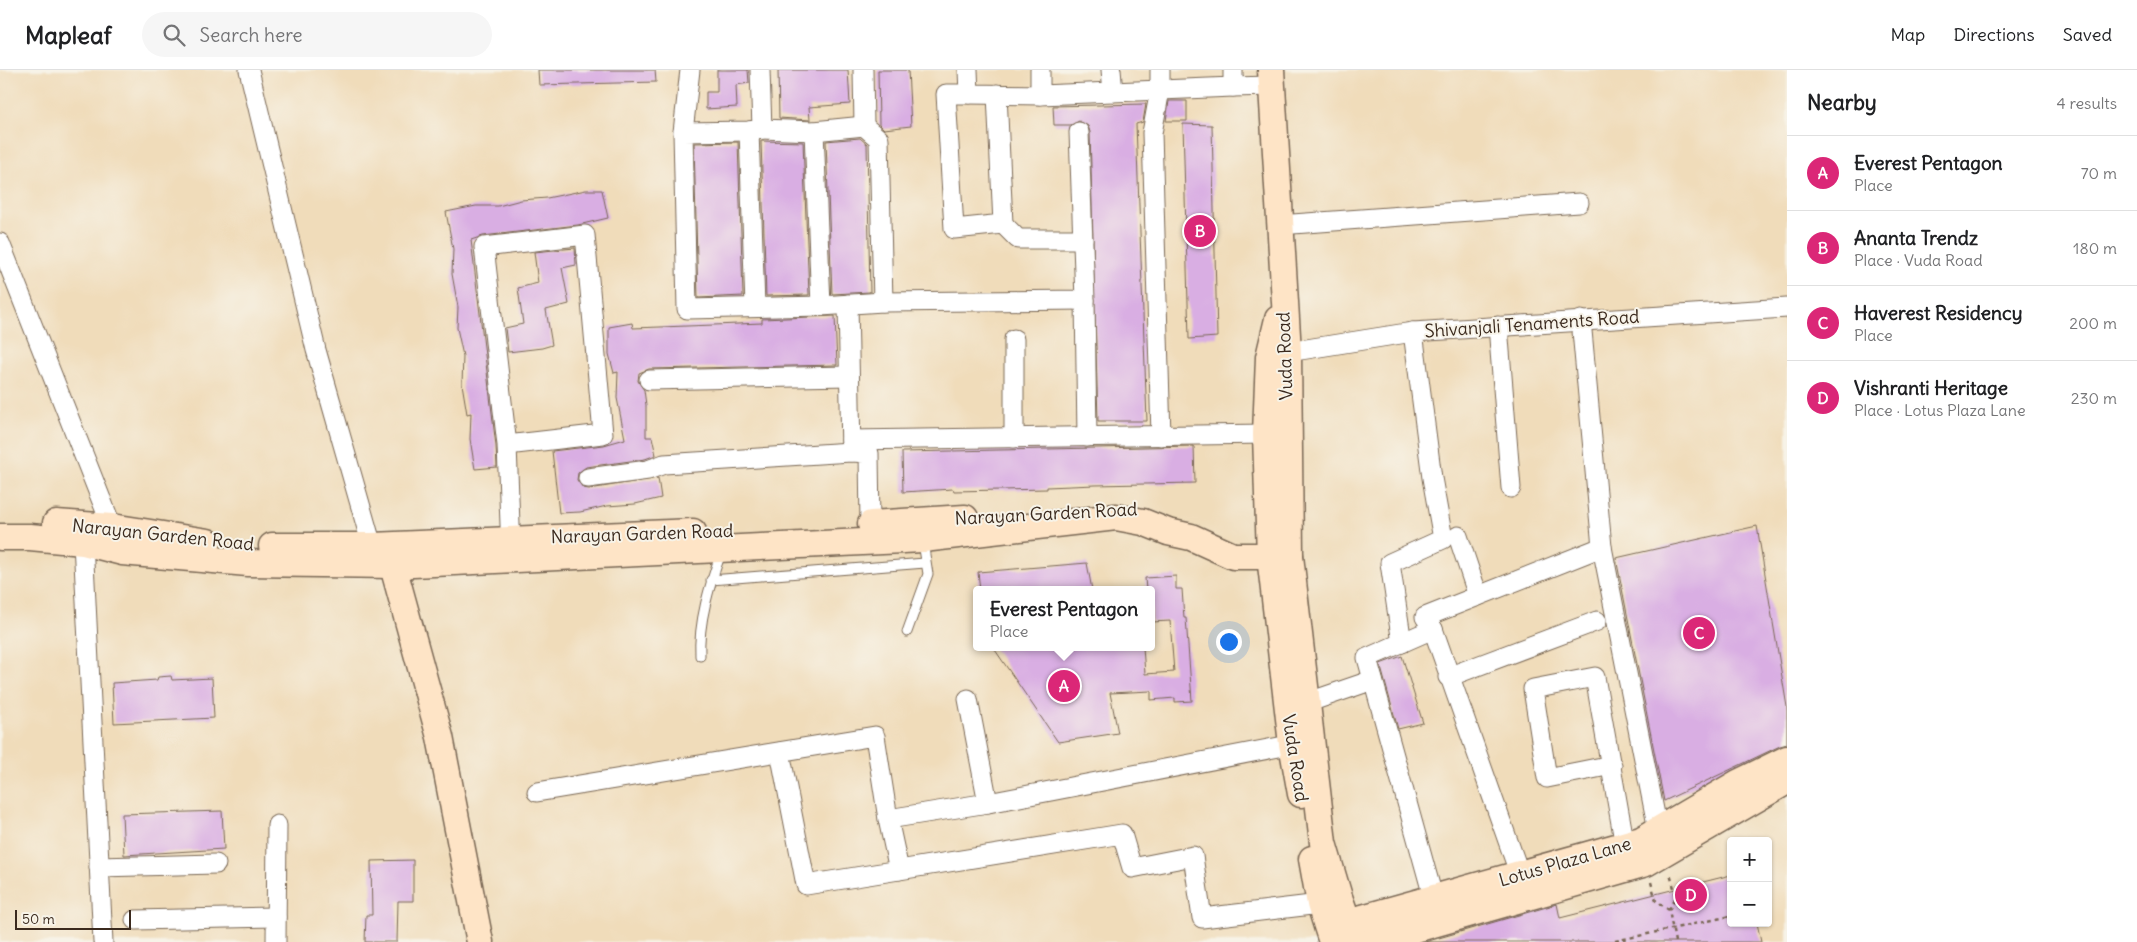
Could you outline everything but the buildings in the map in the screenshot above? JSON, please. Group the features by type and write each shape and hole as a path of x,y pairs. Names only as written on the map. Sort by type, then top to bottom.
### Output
{"street":[{"path":"249,70 316,350 440,737 480,942"},
{"path":"690,70 683,132 687,309 822,306 883,302 1085,300"},
{"path":"755,307 755,130 760,70"},
{"path":"863,70 864,126"},
{"path":"968,70 969,94"},
{"path":"1040,70 1040,95"},
{"path":"1111,70 1112,92"},
{"path":"1160,70 1160,90 1152,133 1161,436"},
{"path":"1003,224 954,229 946,94 1040,95 1160,90 1250,81 1279,225 1283,296"},
{"path":"997,94 1003,224 1018,239 1083,239"},
{"path":"683,132 814,131 864,126 880,139 883,302"},
{"path":"814,131 822,306"},
{"path":"1079,132 1085,300 1087,437"},
{"path":"1279,225 1580,203"},
{"path":"507,445 603,434 585,235 484,247 507,445 511,550"},
{"path":"0,243 122,552"},
{"name":"Vuda Road","path":"1283,296 1288,352 1259,556 1306,703 1301,742"},
{"name":"Vuda Road","path":"1283,296 1269,357 1259,556 1301,742 1330,901 1341,934"},
{"path":"848,304 851,446"},
{"name":"Shivanjali Tenaments Road","path":"1402,643 1390,564 1443,539 1432,478 1413,332 1787,308"},
{"path":"1581,320 1602,547 1646,847"},
{"path":"1498,326 1511,488"},
{"path":"1288,352 1413,332"},
{"path":"1014,340 1014,438"},
{"path":"649,380 849,376"},
{"path":"588,478 648,470 664,464 851,446 1014,438 1266,434"},
{"path":"851,446 869,453 868,533"},
{"name":"Narayan Garden Road","path":"511,550 722,548 1124,506 1158,513 1172,519 1191,537"},
{"name":"Narayan Garden Road","path":"0,537 30,537 83,542 122,552 248,563 382,555 868,533 924,551 1116,517 1143,522 1168,532 1191,537"},
{"name":"Narayan Garden Road","path":"0,520 112,527 181,540 236,546 382,555"},
{"path":"1458,536 1478,596"},
{"path":"1191,537 1259,556"},
{"path":"83,542 103,942"},
{"path":"1520,875 1448,677 1433,629 1425,617 1602,547"},
{"path":"382,555 433,773 448,846 464,942"},
{"path":"1448,677 1597,621"},
{"path":"1433,629 1367,658 1434,900"},
{"path":"1612,765 1547,778 1533,689 1595,677 1612,765 1646,847"},
{"path":"1306,703 1373,680"},
{"path":"968,699 988,803"},
{"path":"537,792 875,736 888,819 899,870"},
{"path":"888,819 988,803 1301,742"},
{"path":"780,752 806,884 1122,834 1132,868 1193,856 1202,918 1330,901"},
{"name":"Lotus Plaza Lane","path":"1341,934 1434,900 1520,875 1646,847 1738,783 1787,759"},
{"name":"Lotus Plaza Lane","path":"1370,942 1646,847 1787,781"},
{"path":"276,942 277,825"},
{"path":"99,867 216,864"},
{"path":"135,920 276,917"}],"lane":[{"path":"700,656 701,633 711,580 722,548"},
{"path":"711,580 924,551 928,574 907,632"}],"path":[{"path":"1646,847 1656,901 1668,910"},
{"path":"1646,847 1676,894 1668,910 1675,942"},
{"path":"1615,941 1727,917"}],"place":[{"name":"Ananta Trendz","path":"1200,231"},
{"name":"Haverest Residency","path":"1699,633"},
{"name":"Everest Pentagon","path":"1064,686"},
{"name":"Vishranti Heritage","path":"1691,895"}]}
